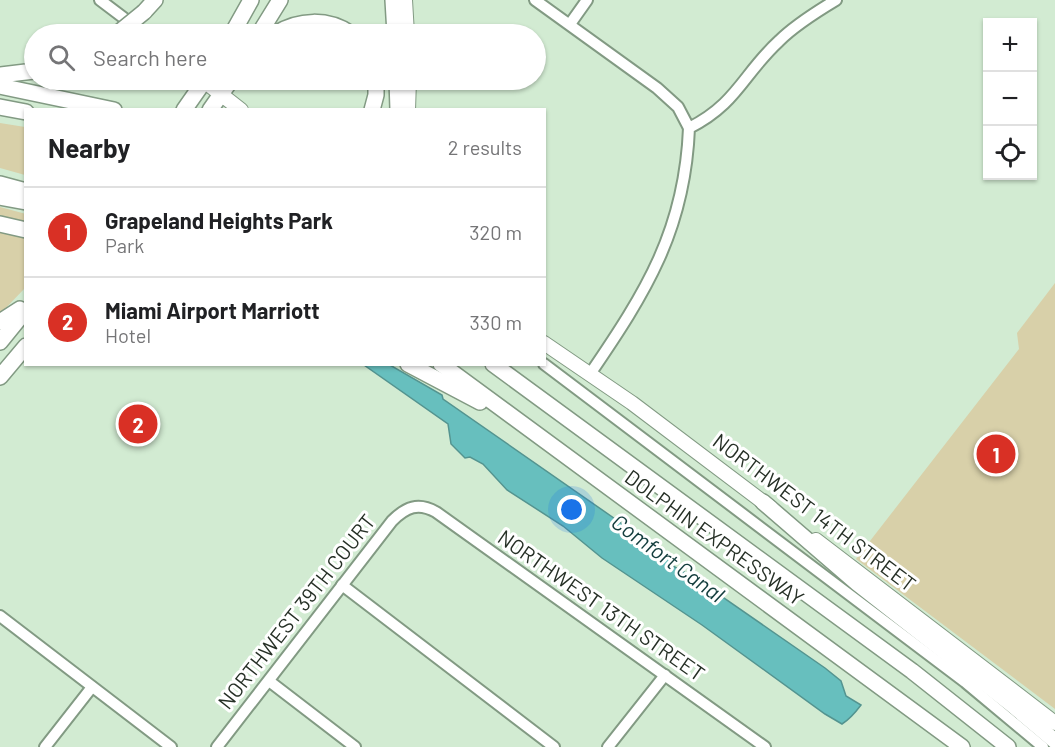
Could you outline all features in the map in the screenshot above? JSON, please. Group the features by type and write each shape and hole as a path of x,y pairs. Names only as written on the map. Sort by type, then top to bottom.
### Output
{"highway":[{"path":"129,24 155,0"},
{"path":"238,24 251,0"},
{"path":"265,24 280,0"},
{"path":"393,0 394,24"},
{"path":"297,24 313,22 327,24"},
{"path":"0,75 24,72"},
{"path":"0,86 104,108"},
{"path":"185,108 197,90"},
{"path":"212,108 225,90"},
{"path":"373,108 376,90"},
{"path":"397,90 398,108"},
{"path":"0,107 24,112"},
{"path":"0,184 24,190"},
{"path":"0,197 24,202"},
{"path":"0,224 24,230"},
{"path":"0,322 24,309"},
{"path":"0,342 24,311"},
{"path":"0,377 24,348"},
{"path":"412,366 521,423"},
{"name":"DOLPHIN EXPRESSWAY","path":"444,366 962,747"},
{"name":"DOLPHIN EXPRESSWAY","path":"496,366 921,677 1008,747"},
{"path":"763,502 857,583 1055,741"}],"main road":[{"path":"405,0 406,24"},
{"path":"217,90 239,108"},
{"path":"408,108 409,90"},
{"name":"NORTHWEST 14TH STREET","path":"546,344 863,573 1055,723"}],"street":[{"path":"100,0 132,24"},
{"path":"535,0 657,88 678,107 689,128 688,159 678,211 658,265 590,374"},
{"path":"570,24 587,0"},
{"path":"689,128 712,116 733,96 777,42 836,0"},
{"name":"NORTHWEST 14TH STREET","path":"546,366 1003,712 1043,747"},
{"name":"NORTHWEST 39TH COURT","path":"217,747 392,521 412,506"},
{"name":"NORTHWEST 13TH STREET","path":"412,506 423,506 436,512 765,747"},
{"path":"342,585 554,747"},
{"path":"0,616 171,747"},
{"path":"608,747 665,675"},
{"path":"269,681 355,747"},
{"path":"45,747 92,687"}],"shaded area":[{"path":"0,123 24,127 24,175 0,168"},
{"path":"0,207 24,213 24,289 0,314"},
{"path":"1055,283 1055,709 856,559 1019,349 1017,333"}],"water":[{"path":"365,366 392,366 442,395 443,399 631,530 672,562 673,566 695,578 825,668 841,681 846,696 861,705 842,724 825,714 702,625 602,558 563,526 507,490 483,464 470,457 465,458 451,444 448,424"}],"place":[{"name":"Miami Airport Marriott","path":"138,424"},
{"name":"Grapeland Heights Park","path":"996,454"}],"water label":[{"name":"Comfort Canal","path":"668,558"}]}
